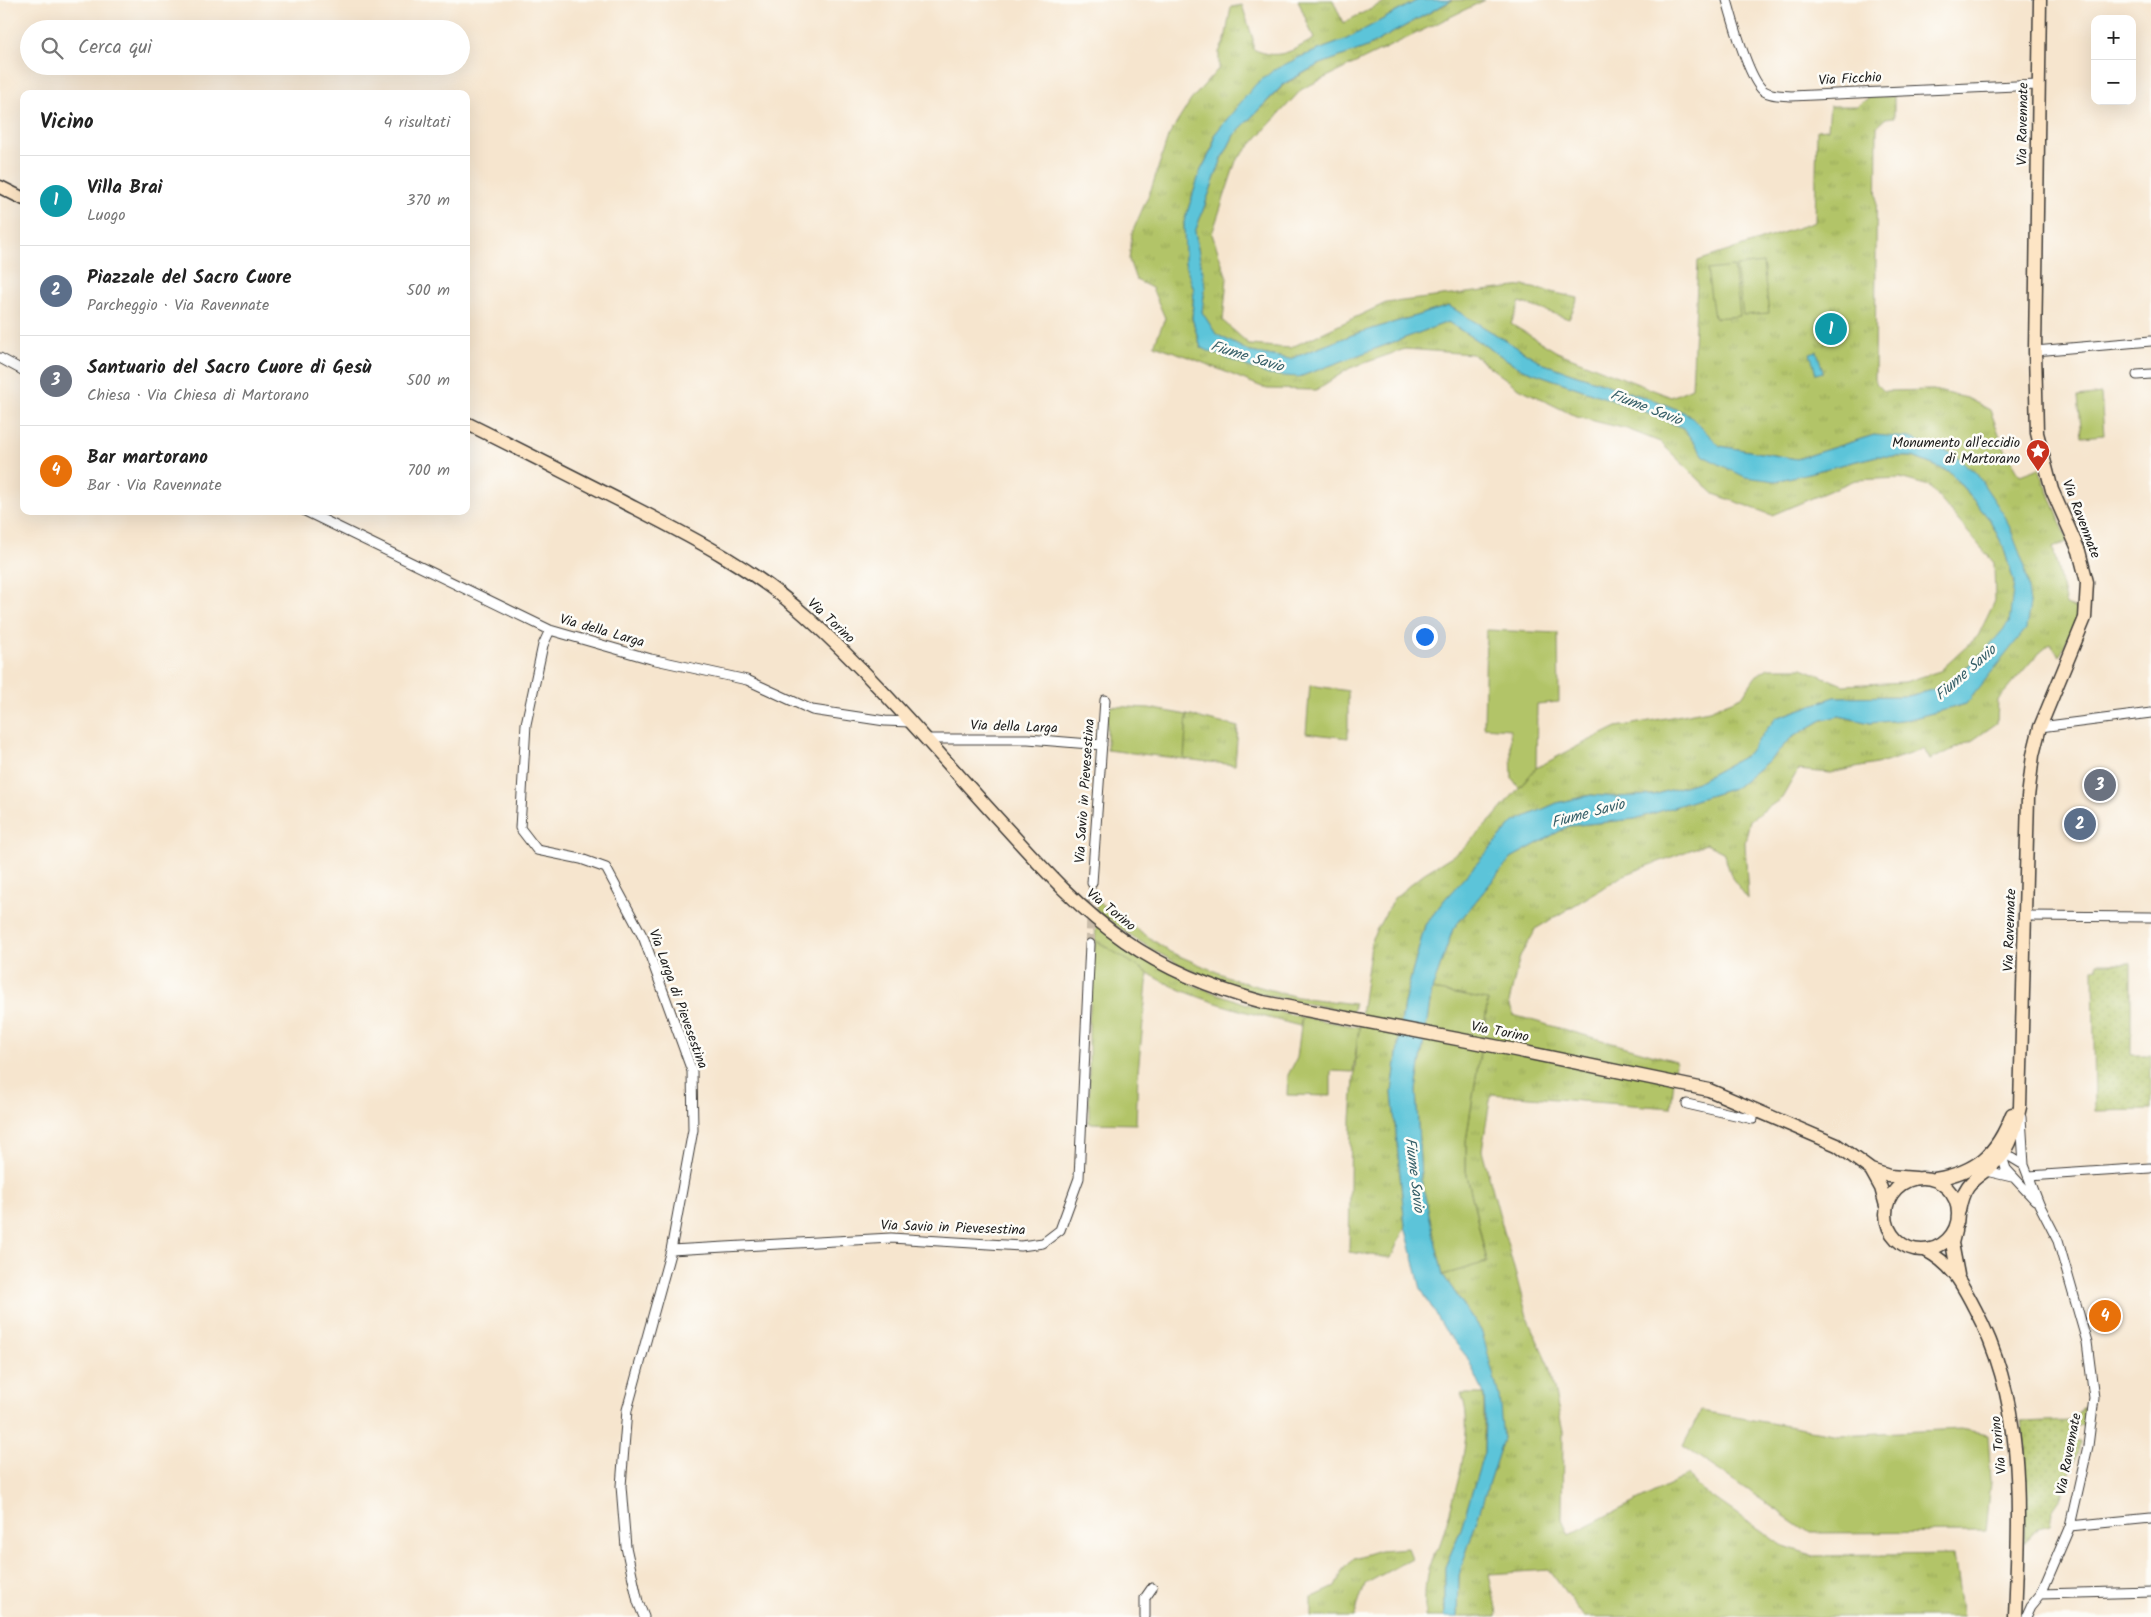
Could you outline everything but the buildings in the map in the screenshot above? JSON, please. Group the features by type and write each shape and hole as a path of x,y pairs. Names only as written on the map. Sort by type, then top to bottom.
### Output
{"main road":[{"name":"Via Ravennate","path":"1958,1211 1962,1193 1967,1186 1986,1170 2015,1130 2020,1107 2028,797 2033,755 2040,727 2085,618 2087,582 2079,551 2052,490 2037,433 2035,351 2040,0"},
{"path":"0,187 20,197"},
{"name":"Via Torino","path":"470,425 669,526 736,563 805,615 910,722 1050,876 1086,911 1126,942 1199,982 1231,993 1297,1009 1515,1050 1709,1090 1837,1145 1871,1170 1889,1176 1916,1178"},
{"name":"Via Ravennate","path":"1935,1179 1954,1176 1970,1170 1999,1152 2012,1114 2020,1070"},
{"name":"Via Torino","path":"1871,1170 1881,1188 1886,1207"},
{"path":"1916,1178 1935,1179 1951,1192 1958,1211 1955,1230 1947,1240 1937,1247 1925,1250 1915,1249 1898,1241 1888,1226 1886,1207 1896,1188 1916,1178"},
{"name":"Via Torino","path":"1955,1230 1954,1257 1959,1280"},
{"name":"Via Torino","path":"1925,1250 1946,1263 1959,1280 1984,1326 2000,1369 2015,1436 2018,1465 2015,1617"}],"street":[{"name":"Via Ficchio","path":"1728,0 1734,28 1754,78 1764,91 1772,95 1791,96 2038,85"},
{"path":"2035,351 2151,341"},
{"path":"0,358 20,369"},
{"path":"2137,375 2151,374"},
{"name":"Via della Larga","path":"313,515 550,630 651,659 747,680 812,710 885,722 910,722"},
{"name":"Via Larga di Pievesestina","path":"550,630 543,645 526,724 520,828 537,850 581,859 606,868 644,939 692,1071 694,1130 671,1250 627,1410 621,1486 626,1547 638,1602 644,1617"},
{"name":"Via Savio in Pievesestina","path":"1092,883 1105,700"},
{"path":"2040,727 2151,713"},
{"name":"Via della Larga","path":"925,739 1028,739 1102,745"},
{"path":"2025,916 2151,917"},
{"name":"Via Savio in Pievesestina","path":"671,1250 891,1238 1021,1246 1043,1243 1060,1230 1079,1178 1090,944"},
{"path":"1721,1110 1740,1102"},
{"path":"1687,1104 1721,1110 1753,1119"},
{"name":"Via Ravennate","path":"2020,1107 2024,1165 2039,1204 2058,1241 2086,1342 2094,1388 2093,1421 2070,1526 2041,1594 2031,1606 2026,1617"},
{"path":"1999,1152 2024,1165"},
{"name":"Via Ravennate","path":"1999,1152 2006,1169 2012,1177 2039,1204"},
{"path":"2029,1176 2150,1168"},
{"name":"Via Ravennate","path":"1986,1170 2012,1177"},
{"path":"2070,1526 2151,1518"},
{"path":"1145,1617 1145,1598 1152,1588"},
{"path":"2041,1594 2151,1591"}],"green space":[{"path":"1298,0 1333,0 1343,23 1388,0 1418,0 1345,40 1300,57 1235,110 1214,135 1213,146 1200,172 1184,222 1185,263 1194,290 1192,318 1201,348 1299,377 1448,322 1520,368 1646,412 1683,428 1705,457 1776,481 1877,456 1913,457 1950,472 1990,520 2003,546 2014,582 2010,623 1983,653 1943,687 1909,696 1835,697 1776,718 1745,756 1697,782 1654,795 1617,797 1591,795 1557,803 1514,822 1445,899 1425,925 1404,1003 1392,1092 1405,1226 1391,1258 1349,1252 1351,1119 1357,1042 1372,938 1394,898 1423,874 1463,849 1493,818 1536,768 1617,727 1709,710 1742,697 1756,676 1768,668 1802,668 1843,685 1905,682 1940,671 1978,636 1995,601 1994,563 1929,486 1900,478 1855,480 1772,515 1714,494 1660,442 1627,429 1577,417 1517,387 1472,354 1405,349 1350,368 1316,390 1267,389 1189,357 1154,345 1165,318 1152,288 1136,280 1129,260 1132,233 1152,187 1168,137 1191,100 1219,68 1219,52 1225,40 1231,7 1242,5 1253,39 1253,49 1262,53 1278,54 1291,51 1314,39"},
{"path":"1453,0 1485,0 1302,89 1236,161 1212,234 1227,278 1223,321 1250,345 1290,348 1386,303 1524,286 1578,298 1569,319 1520,302 1511,324 1557,352 1671,397 1692,388 1698,261 1815,222 1817,130 1828,129 1830,106 1857,106 1870,97 1894,96 1894,117 1886,118 1877,126 1875,382 1884,391 1933,390 1967,398 1990,410 2004,447 2020,475 2039,468 2068,541 2053,548 2066,605 2080,610 2060,656 2050,644 2035,657 1998,700 1997,723 1973,740 1930,760 1924,749 1886,762 1830,773 1798,770 1782,798 1750,820 1745,842 1748,899 1732,878 1723,852 1706,844 1624,875 1537,928 1520,956 1509,1002 1513,1015 1676,1061 1671,1108 1491,1094 1482,1150 1528,1320 1549,1366 1563,1431 1562,1520 1569,1535 1688,1475 1694,1484 1781,1545 1814,1556 1954,1554 1963,1617 1584,1617 1549,1570 1489,1574 1497,1613 1495,1617 1458,1617 1459,1575 1503,1439 1482,1332 1443,1275 1487,1261 1466,1171 1466,1141 1488,1001 1432,990 1453,929 1511,858 1569,826 1635,819 1737,787 1773,757 1791,738 1822,720 1839,716 1870,723 1910,719 1966,704 2030,603 1976,473 1874,435 1797,459 1720,446 1688,414 1659,402 1544,364 1449,306 1352,335 1290,359 1250,352 1216,334 1202,312 1205,287 1195,232 1221,161 1234,135 1285,84 1318,65 1367,47"},
{"path":"1763,263 1769,313 1743,315 1736,266"},
{"path":"1734,267 1740,316 1714,318 1707,270"},
{"path":"2101,394 2104,435 2082,437 2078,397"},
{"path":"1486,630 1558,633 1559,702 1537,704 1536,768 1519,788 1512,778 1510,729 1484,727"},
{"path":"1310,685 1348,691 1348,738 1306,733"},
{"path":"1107,706 1149,708 1187,715 1184,759 1107,750"},
{"path":"1187,715 1238,727 1235,765 1184,759"},
{"path":"1097,901 1170,952 1238,981 1297,997 1355,1004 1352,1012 1259,994 1193,971 1143,944 1111,922 1096,910"},
{"path":"1096,925 1193,985 1247,1004 1302,1017 1300,1026 1214,1002 1162,981 1095,940"},
{"path":"1095,940 1148,973 1138,1072 1136,1124 1089,1123 1089,1022"},
{"path":"2097,963 2131,963 2131,1055 2151,1055 2151,1110 2095,1111 2093,969 2097,968"},
{"path":"1432,990 1488,1000 1466,1141 1466,1171 1487,1262 1443,1275 1421,1179 1416,1090"},
{"path":"1302,1017 1359,1027 1353,1072 1331,1071 1331,1096 1287,1095 1288,1075 1297,1058"},
{"path":"1461,1394 1484,1394 1484,1452 1461,1529 1445,1567 1445,1617 1425,1617 1425,1590 1430,1563 1439,1548 1455,1492 1464,1448 1465,1409"},
{"path":"2084,1406 2084,1426 2071,1426 2070,1440 2081,1441 2079,1453 2071,1466 2061,1498 2052,1511 2050,1525 2038,1528 2024,1543 2025,1448 2021,1422 2071,1420"},
{"path":"1701,1411 1839,1435 1960,1429 1988,1434 1991,1481 1986,1532 1810,1533 1683,1446"},
{"path":"1408,1548 1412,1558 1365,1584 1354,1617 1311,1617 1311,1598 1335,1587 1342,1572 1354,1558 1380,1550"}],"water":[{"name":"Fiume Savio","path":"1418,0 1452,0 1367,47 1318,65 1285,83 1234,135 1221,161 1195,232 1205,287 1202,312 1216,334 1250,352 1290,359 1352,335 1449,306 1544,364 1659,402 1688,414 1720,446 1797,459 1874,435 1910,438 1951,453 1976,473 2006,518 2025,567 2030,603 2026,629 1966,704 1910,719 1870,723 1839,716 1822,720 1791,738 1773,757 1737,787 1635,819 1569,826 1511,858 1453,929 1432,990 1416,1090 1421,1179 1443,1275 1482,1332 1499,1396 1503,1439 1459,1575 1458,1617 1445,1617 1445,1567 1461,1529 1484,1452 1484,1394 1467,1357 1445,1330 1421,1289 1405,1226 1392,1092 1404,1003 1425,925 1445,899 1514,822 1557,803 1591,795 1617,797 1654,795 1697,782 1745,756 1776,718 1835,697 1909,696 1943,687 1983,653 2009,623 2014,582 2003,546 1990,520 1950,472 1913,457 1877,456 1776,481 1745,477 1705,457 1683,428 1646,412 1520,368 1448,322 1299,377 1269,375 1201,348 1192,318 1194,290 1185,263 1184,222 1200,172 1213,147 1214,135 1256,84 1274,70 1300,57 1345,40"},
{"path":"1817,351 1823,372 1816,374 1810,353"}],"tunnel":[{"path":"1090,944 1092,883"}],"place":[{"name":"Villa Brai","path":"1831,329"},
{"name":"Monumento all'eccidio di Martorano","path":"2038,472"},
{"name":"Santuario del Sacro Cuore di Gesù","path":"2100,785"},
{"name":"Piazzale del Sacro Cuore","path":"2080,824"},
{"name":"Bar martorano","path":"2105,1316"}]}
